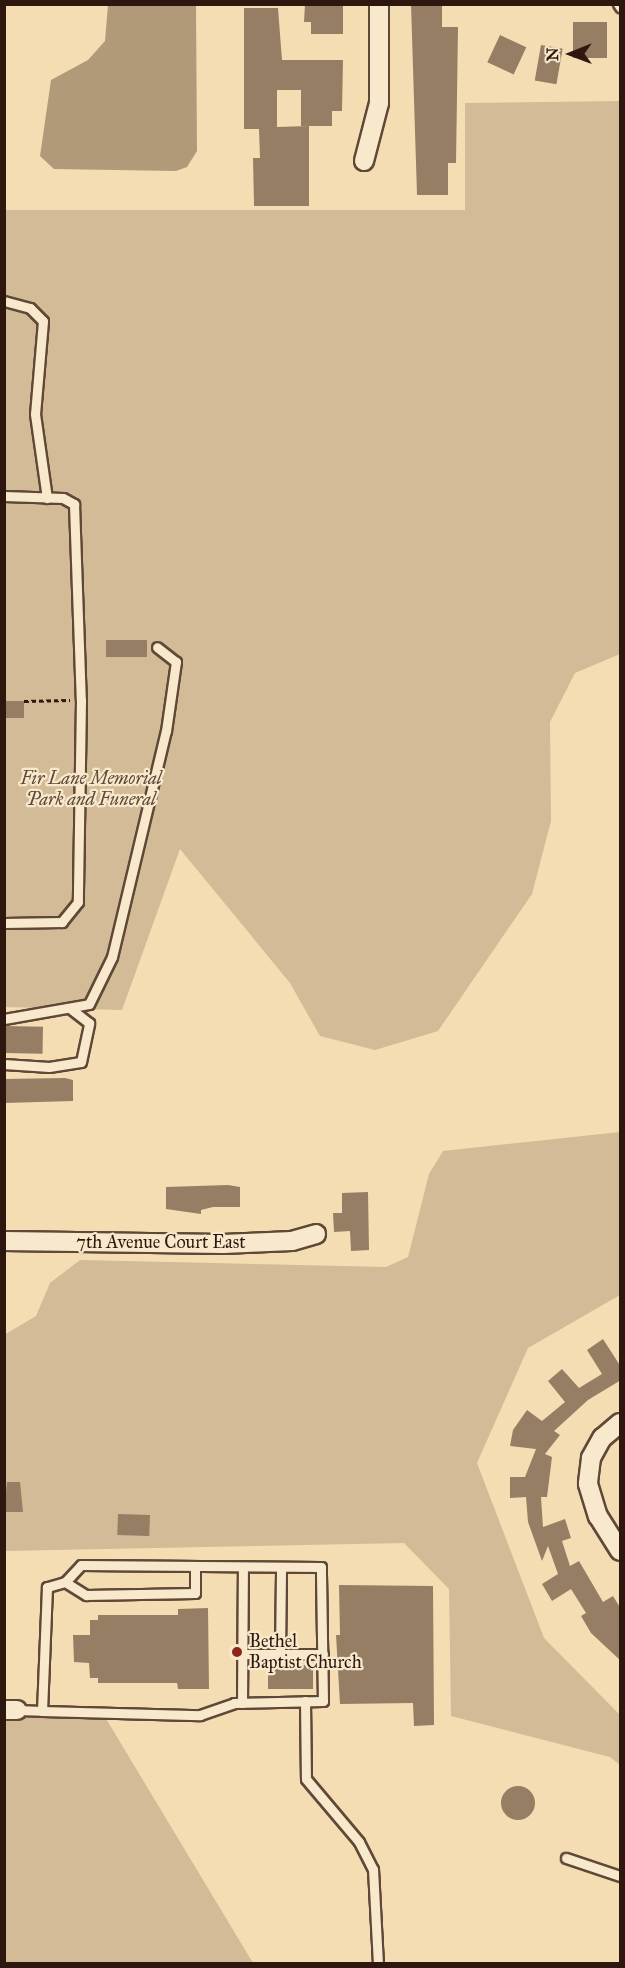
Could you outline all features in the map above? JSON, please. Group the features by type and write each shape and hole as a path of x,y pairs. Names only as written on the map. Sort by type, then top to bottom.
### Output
{"street":[{"path":"364,161 380,103 379,4"},
{"name":"7th Avenue Court East","path":"4,1241 223,1244 292,1241 316,1234"},
{"path":"621,1423 602,1438 591,1458 588,1484 598,1516 621,1551"}],"lane":[{"path":"4,301 30,308 43,321 35,414 47,498"},
{"path":"4,496 70,499 76,512 81,700 78,902 62,922 4,923"},
{"path":"4,1019 89,1004 112,957 166,731 176,662 157,648"},
{"path":"4,1065 49,1067 81,1062 89,1023 71,1009"},
{"path":"10,1710 42,1711 200,1715 242,1703 323,1701 321,1567 81,1566 64,1582 47,1587 42,1711"},
{"path":"64,1582 86,1595 195,1593 195,1566"},
{"path":"242,1703 243,1567"},
{"path":"280,1654 281,1567"},
{"path":"242,1654 323,1654"},
{"path":"305,1701 310,1790 359,1842 373,1869 378,1964"},
{"path":"566,1858 621,1876"}],"path":[{"path":"24,701 81,700"}],"green space":[{"name":"Fir Lane Memorial Park and Funeral","path":"620,101 620,654 575,673 550,722 551,821 532,894 438,1031 375,1050 320,1036 290,983 180,849 122,1010 5,1007 5,210 465,210 465,103"},
{"path":"620,1132 620,1295 528,1348 477,1463 544,1638 620,1715 620,1765 610,1757 451,1716 449,1589 404,1543 5,1551 4,1335 36,1316 50,1283 80,1260 386,1267 408,1257 429,1174 443,1151"},
{"path":"105,1717 253,1963 5,1963 4,1718"}],"shaded area":[{"path":"108,5 196,5 197,151 187,167 176,171 54,169 40,156 51,80 88,60 105,41"}],"building":[{"path":"305,4 343,4 343,34 311,34 311,22 304,22"},
{"path":"411,4 442,4 442,27 458,27 456,163 448,163 448,195 417,195"},
{"path":"244,8 278,8 282,60 343,60 342,111 332,111 332,126 309,126 309,206 254,206 253,158 260,158 259,129 244,129","holes":["277,90 301,90 301,126 309,126 277,127"]},
{"path":"573,22 607,22 607,58 573,58"},
{"path":"500,35 526,47 514,74 487,62"},
{"path":"541,45 563,49 556,84 535,80"},
{"path":"106,640 147,640 147,657 106,657"},
{"path":"4,701 24,701 24,718 4,718"},
{"path":"4,1026 43,1027 43,1054 4,1053"},
{"path":"65,1078 73,1080 73,1101 4,1103 4,1079"},
{"path":"228,1185 240,1187 240,1207 213,1207 201,1210 201,1214 166,1209 166,1187"},
{"path":"368,1192 369,1250 351,1251 350,1231 334,1232 333,1213 342,1213 342,1193"},
{"path":"603,1339 621,1367 621,1380 588,1400 554,1431 560,1435 545,1454 552,1457 547,1497 541,1497 543,1527 565,1519 571,1538 562,1541 570,1566 579,1561 603,1602 613,1596 621,1609 621,1661 591,1633 581,1616 586,1613 571,1589 552,1601 542,1584 558,1574 548,1546 542,1561 528,1522 526,1497 510,1498 510,1477 525,1477 536,1449 510,1446 513,1430 527,1410 542,1421 565,1402 548,1381 562,1369 579,1388 602,1374 587,1350"},
{"path":"7,1482 20,1482 23,1512 4,1512"},
{"path":"118,1514 150,1515 149,1536 117,1535"},
{"path":"339,1585 433,1586 434,1725 414,1726 413,1703 340,1704 336,1635 340,1635"},
{"path":"208,1608 209,1689 178,1689 177,1683 98,1683 98,1678 90,1678 89,1663 74,1662 73,1635 90,1635 90,1620 98,1620 98,1615 178,1615 178,1609"},
{"path":"268,1665 313,1665 313,1689 268,1689"},
{"path":"518,1786 530,1791 535,1803 530,1815 518,1820 506,1815 501,1803 506,1791"}],"place":[{"name":"Bethel Baptist Church","path":"237,1652"}]}
